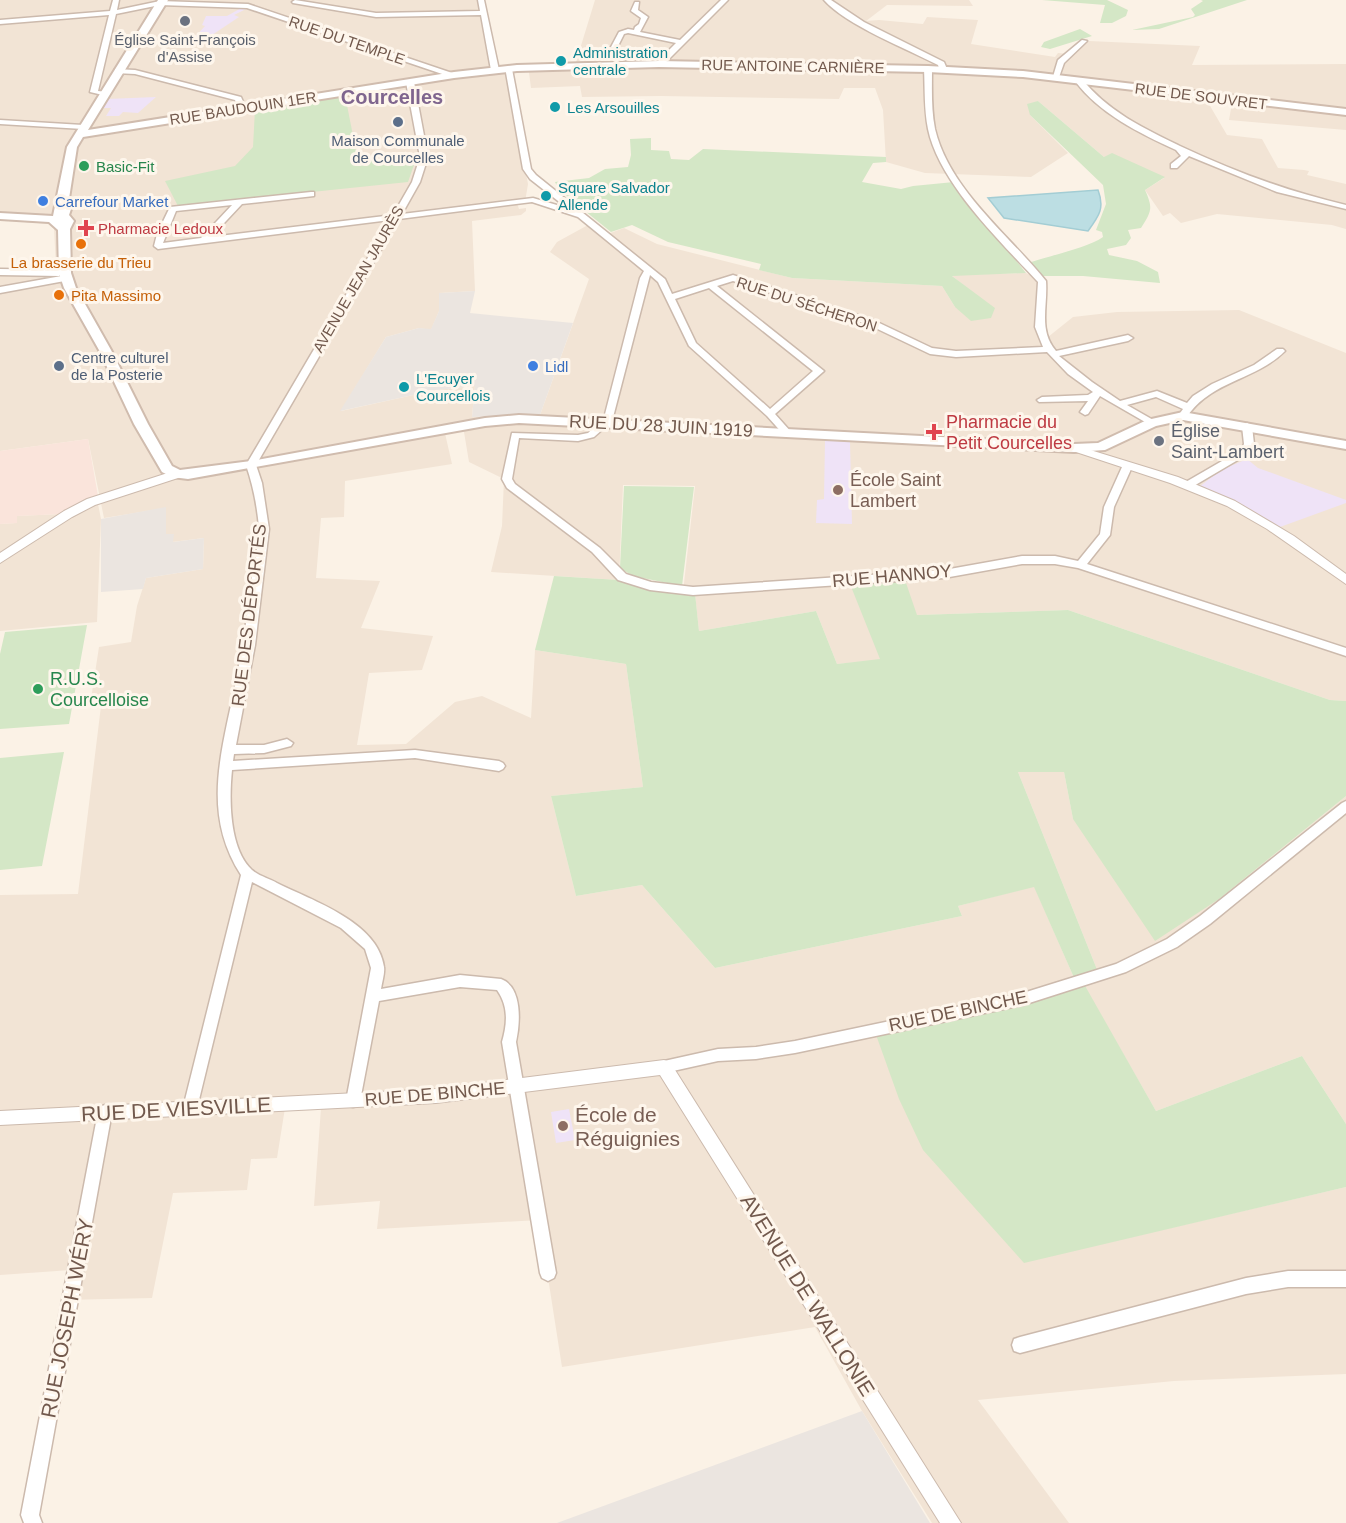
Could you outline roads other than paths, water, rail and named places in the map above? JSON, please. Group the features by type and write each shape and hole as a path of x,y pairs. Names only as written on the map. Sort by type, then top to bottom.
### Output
{"main road":[{"path":"162,2 72,147 59,217 66,276 141,424 167,469 177,474"},
{"name":"RUE BAUDOUIN 1ER","path":"81,131 495,70 659,64"},
{"name":"RUE ANTOINE CARNIÈRE","path":"659,64 928,69"},
{"name":"RUE DE SOUVRET","path":"928,69 1055,78 1346,112"},
{"path":"0,216 59,217"},
{"path":"1185,411 1247,426 1346,445"},
{"name":"RUE DU 28 JUIN 1919","path":"177,474 188,475 251,465 485,422 519,419 1074,448 1100,447 1152,423 1185,411"}],"street":[{"path":"104,94 94,92 116,0"},
{"path":"481,0 495,70"},
{"path":"659,64 724,0"},
{"path":"827,0 852,17 941,64 943,69"},
{"path":"280,17 296,1 376,15 483,13"},
{"name":"RUE DU TEMPLE","path":"0,22 112,13 162,2 248,6 454,75"},
{"path":"637,3 634,11 645,17 642,25 637,28 637,32"},
{"path":"615,47 621,33 637,32 680,42"},
{"path":"1055,78 1061,62 1084,41"},
{"name":"RUE DU TEMPLE","path":"426,67 431,79"},
{"path":"508,69 524,156 527,169 532,177 662,281 692,344 770,414 786,433"},
{"path":"928,69 933,136 942,157 992,228 1042,281 1044,293 1041,335 1052,352 1095,395 1118,404 1152,423"},
{"path":"118,71 135,72 238,99 242,108"},
{"path":"1079,81 1114,115 1176,146 1270,187 1346,207"},
{"name":"AVENUE JEAN JAURÈS","path":"251,465 416,182 424,157 410,82"},
{"path":"0,122 81,131"},
{"path":"1174,166 1185,156 1176,146"},
{"path":"532,177 533,200"},
{"path":"311,194 173,209 158,246 533,200 582,216"},
{"path":"204,240 240,201"},
{"path":"605,424 609,419 644,278 649,270"},
{"path":"5,272 66,276 0,287 5,272"},
{"name":"RUE DU SÉCHERON","path":"671,297 733,278 870,322 930,351 956,354 1052,352 1128,338"},
{"path":"711,285 819,371 770,414"},
{"path":"1118,404 1157,394 1185,411 1211,387 1258,367 1280,351"},
{"path":"1042,400 1095,395"},
{"path":"1085,412 1095,395"},
{"name":"RUE HANNOY","path":"605,424 591,435 578,438 515,435 507,479 511,486 596,550 622,577 650,586 693,591 944,573 1022,560 1055,560 1080,565 1346,652"},
{"path":"1188,485 1245,452 1250,444 1247,426"},
{"path":"1074,448 1188,485 1279,531 1346,580"},
{"name":"RUE DES DÉPORTÉS","path":"248,874 236,856 226,827 223,797 226,766 249,645 264,528 257,483 251,465"},
{"path":"1080,565 1105,535 1109,507 1127,466"},
{"path":"0,559 68,514 91,502 177,474"},
{"path":"229,750 264,748 287,743"},
{"path":"226,766 416,754 499,766"},
{"name":"RUE DE BINCHE","path":"353,1101 436,1096 664,1066 718,1055 756,1053 795,1047 1023,999 1112,971 1172,942 1205,920 1346,806"},
{"path":"190,1108 248,874 346,924 371,946 378,968 353,1101"},
{"path":"374,996 460,981 501,985 510,995 514,1021 509,1042 518,1086"},
{"name":"AVENUE DE WALLONIE","path":"664,1066 951,1523"},
{"name":"RUE DE BINCHE","path":"518,1086 548,1273"},
{"name":"RUE DE VIESVILLE","path":"0,1118 353,1101"},
{"name":"RUE JOSEPH WÉRY","path":"33,1523 30,1515 105,1112"},
{"path":"1020,1346 1246,1286 1288,1279 1346,1279"}],"water":[{"path":"1098,190 1101,202 1100,212 1088,231 1004,218 988,198"}],"place":[{"name":"Église Saint-François d'Assise","path":"185,21"},
{"name":"Administration centrale","path":"561,61"},
{"name":"Les Arsouilles","path":"555,107"},
{"name":"Maison Communale de Courcelles","path":"398,122"},
{"name":"Basic-Fit","path":"84,166"},
{"name":"Square Salvador Allende","path":"546,196"},
{"name":"Carrefour Market","path":"43,201"},
{"name":"Pharmacie Ledoux","path":"86,228"},
{"name":"La brasserie du Trieu","path":"81,244"},
{"name":"Pita Massimo","path":"59,295"},
{"name":"Centre culturel de la Posterie","path":"59,366"},
{"name":"Lidl","path":"533,366"},
{"name":"L'Ecuyer Courcellois","path":"404,387"},
{"name":"Pharmacie du Petit Courcelles","path":"934,432"},
{"name":"Église Saint-Lambert","path":"1159,441"},
{"name":"École Saint Lambert","path":"838,490"},
{"name":"R.U.S. Courcelloise","path":"38,689"},
{"name":"École de Réguignies","path":"563,1126"}],"district":[{"name":"Courcelles","path":"392,97"}]}
